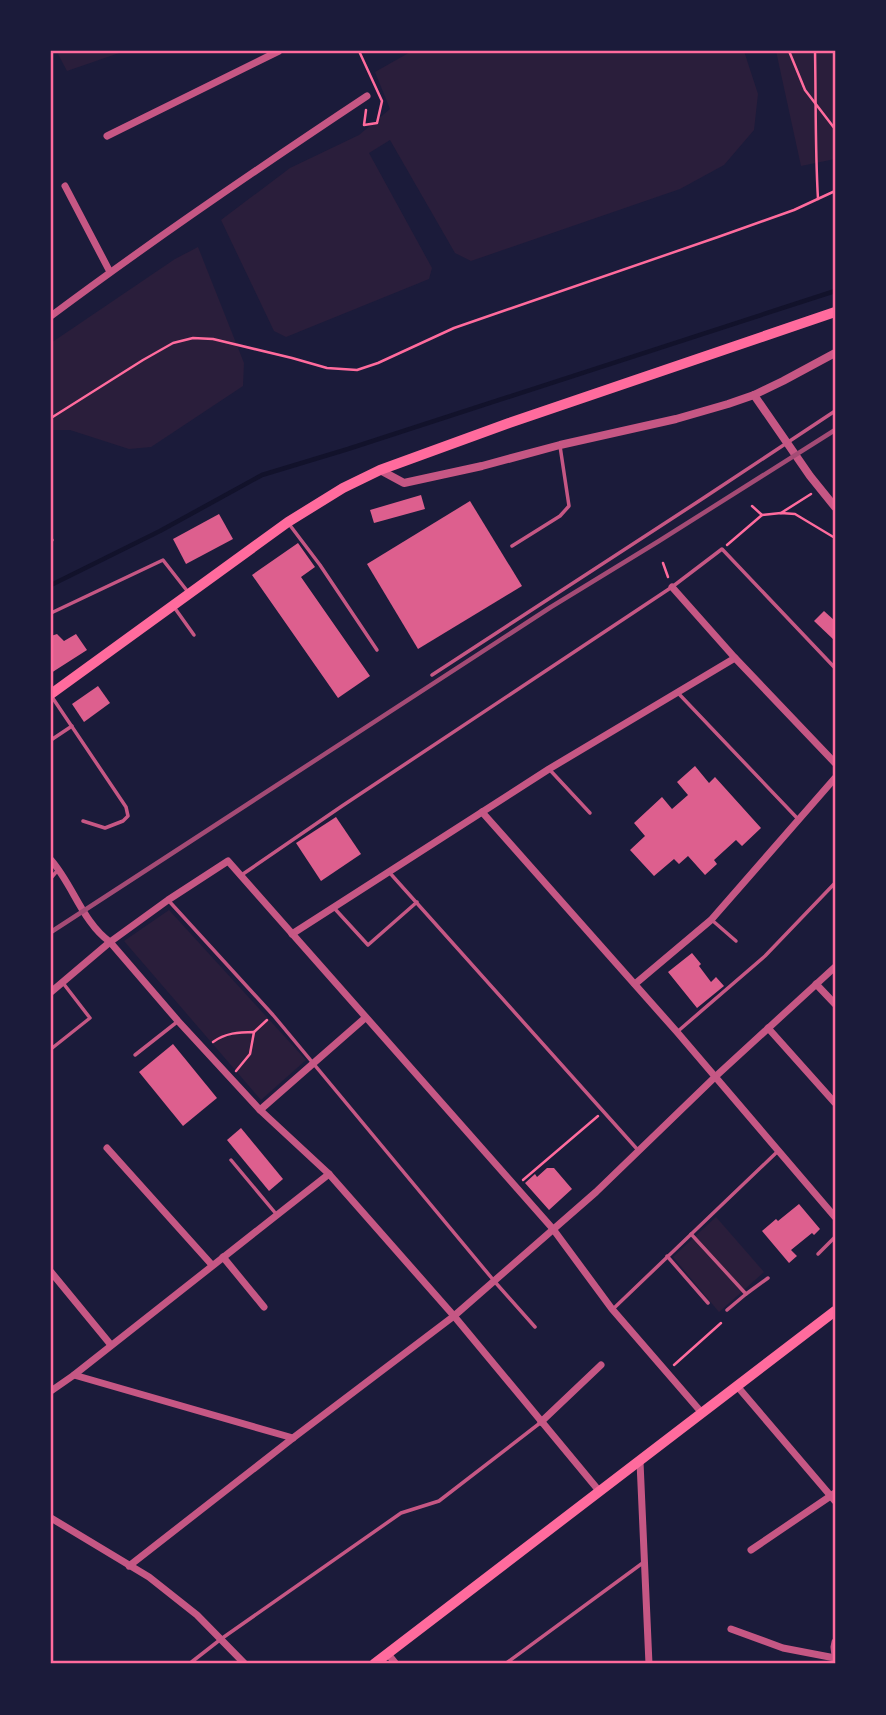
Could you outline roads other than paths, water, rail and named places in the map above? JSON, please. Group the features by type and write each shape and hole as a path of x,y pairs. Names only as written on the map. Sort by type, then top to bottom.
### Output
{"main road":[{"path":"51,695 189,593 343,488 380,470 522,419 835,312"},
{"path":"374,1664 835,1311"}],"street":[{"path":"107,136 279,51"},
{"path":"51,316 232,186 368,96"},
{"path":"65,186 110,272"},
{"path":"380,470 404,483 676,419 754,395 835,353"},
{"path":"754,395 835,507"},
{"path":"671,587 835,764"},
{"path":"292,934 549,769 735,658"},
{"path":"635,984 711,920 835,778"},
{"path":"482,812 677,1032 835,1217"},
{"path":"51,860 101,936 110,942 260,1110 329,1174 454,1316 600,1492"},
{"path":"51,992 110,942 228,861 553,1229 612,1309 702,1413"},
{"path":"129,1566 495,1282 596,1192 715,1077 835,967"},
{"path":"816,984 835,1004"},
{"path":"260,1110 365,1018"},
{"path":"768,1028 835,1103"},
{"path":"107,1148 212,1265"},
{"path":"51,1391 329,1174"},
{"path":"223,1257 264,1307"},
{"path":"51,1272 111,1345"},
{"path":"541,1422 601,1364"},
{"path":"74,1375 293,1438"},
{"path":"737,1387 834,1496 751,1550"},
{"path":"640,1462 648,1664"},
{"path":"51,1518 149,1577 197,1615 246,1664"},
{"path":"731,1629 783,1648 835,1657 835,1642"},
{"path":"388,1654 396,1664"}],"lane":[{"path":"432,675 835,411"},
{"path":"512,546 560,516 569,506 559,445"},
{"path":"288,523 320,565 377,650"},
{"path":"241,876 671,587 722,549 835,668"},
{"path":"51,613 163,559 189,593"},
{"path":"173,605 194,635"},
{"path":"677,692 798,819"},
{"path":"51,695 126,807 128,816 123,821 105,828 83,821"},
{"path":"51,740 72,726"},
{"path":"549,769 590,813"},
{"path":"51,878 59,870"},
{"path":"389,872 639,1151"},
{"path":"677,1032 765,956 835,883"},
{"path":"168,900 273,1015 535,1327"},
{"path":"333,908 368,945 417,902"},
{"path":"711,920 736,941"},
{"path":"51,1049 90,1018 63,983"},
{"path":"135,1055 178,1021"},
{"path":"612,1309 778,1150"},
{"path":"231,1160 276,1215"},
{"path":"691,1234 746,1294"},
{"path":"818,1254 835,1237"},
{"path":"667,1256 708,1303"},
{"path":"727,1310 768,1278"},
{"path":"189,1664 401,1513 439,1501 541,1422"},
{"path":"505,1664 644,1562"}],"waterway":[{"path":"51,585 160,531 262,475 835,291"}],"railway":[{"path":"51,932 551,607 835,430"}]}
